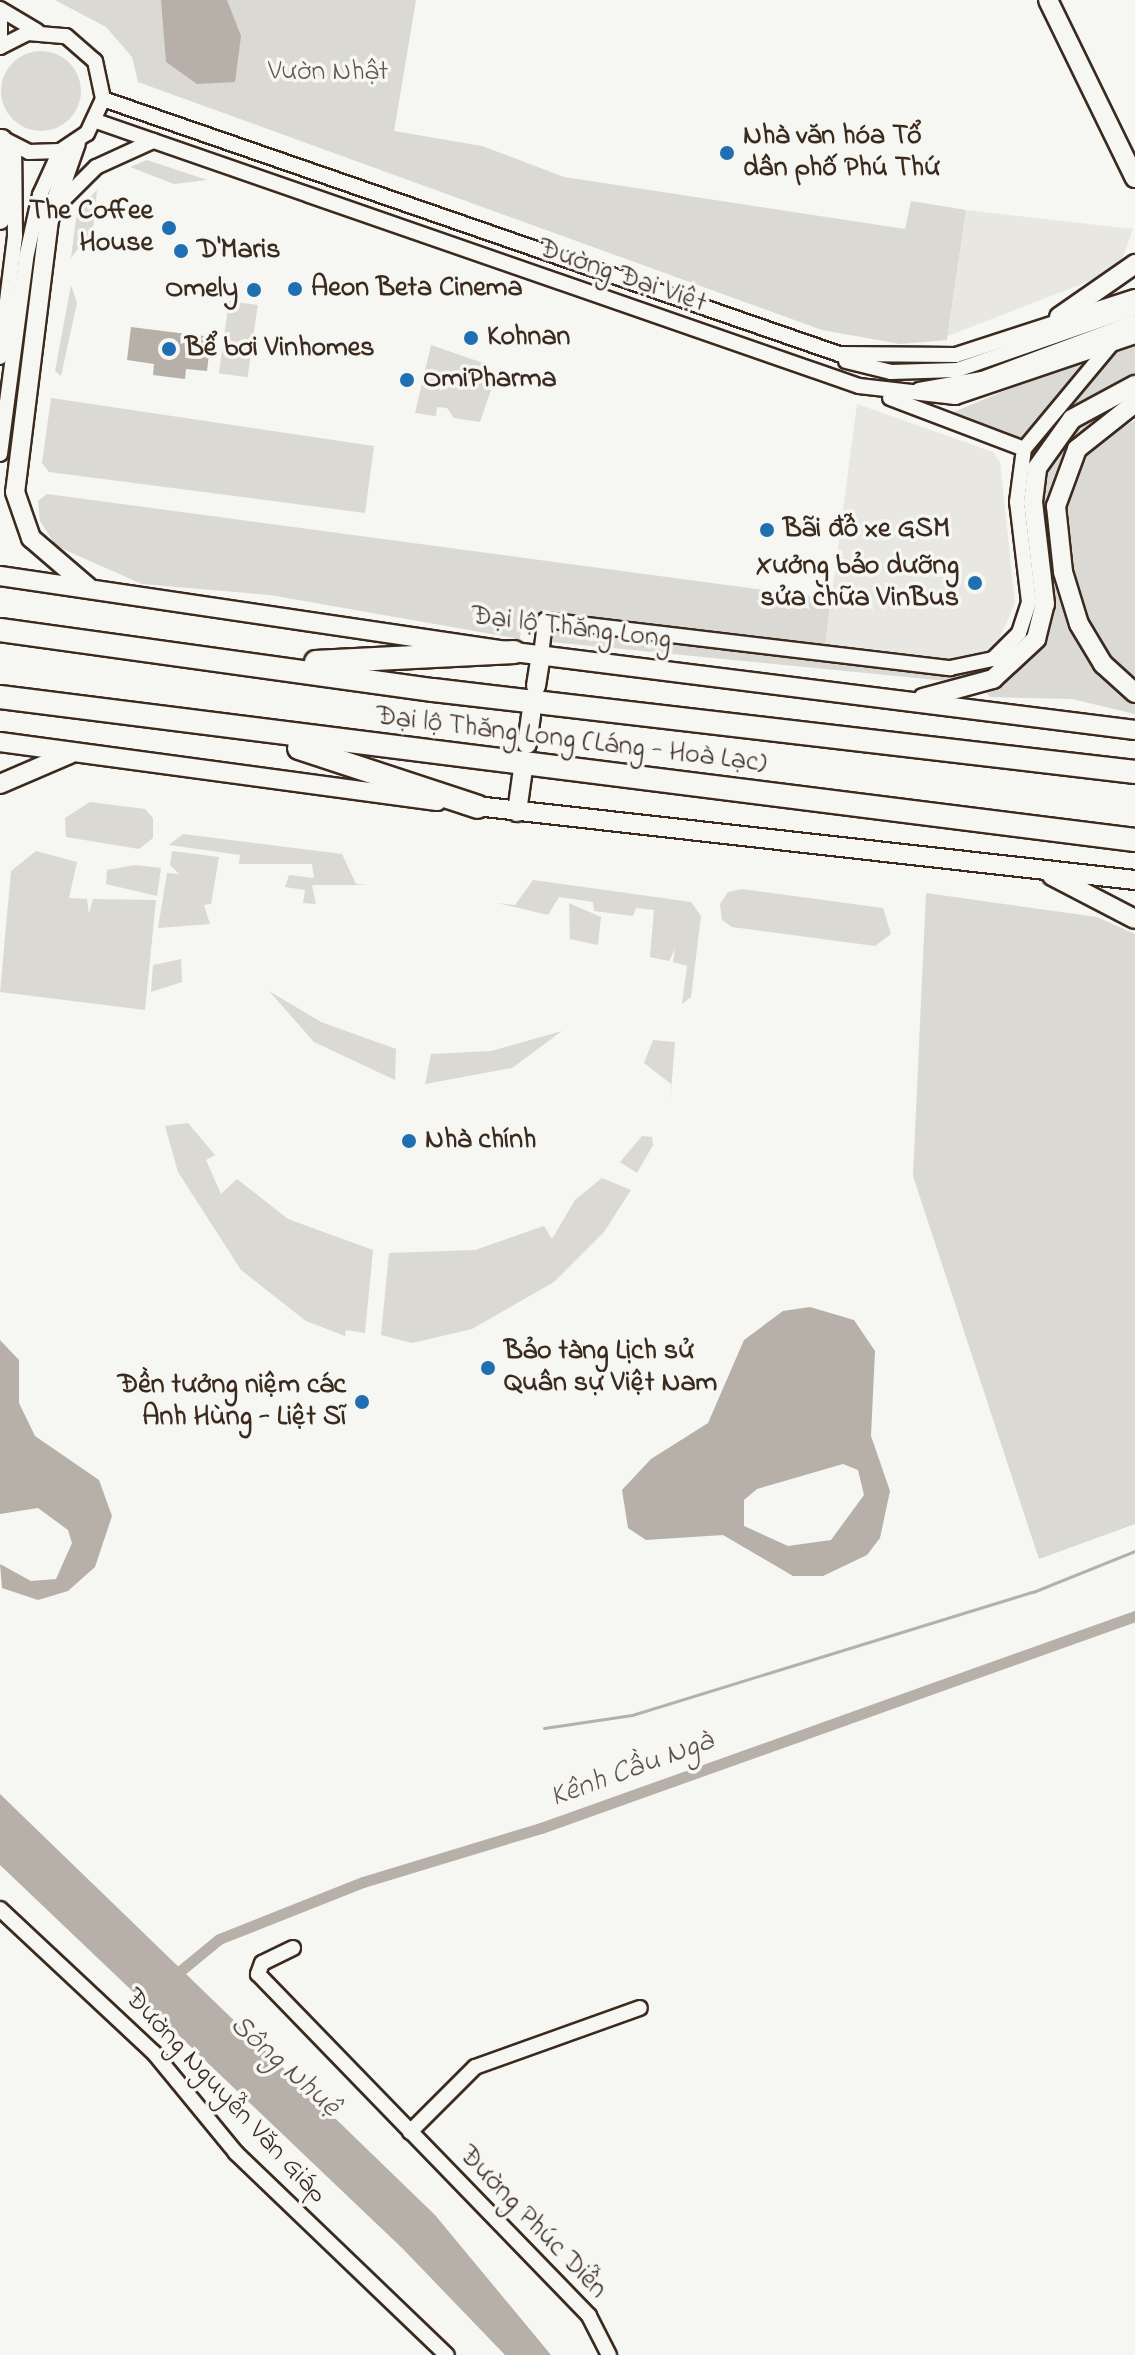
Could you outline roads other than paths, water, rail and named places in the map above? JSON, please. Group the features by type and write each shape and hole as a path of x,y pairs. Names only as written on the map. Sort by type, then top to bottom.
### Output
{"highway":[{"name":"Đại lộ Thăng Long (Láng - Hoà Lạc)","path":"0,630 433,690 1135,772"},
{"path":"33,634 100,635 323,662 514,652"},
{"name":"Đại lộ Thăng Long (Láng - Hoà Lạc)","path":"0,697 1135,840"},
{"path":"94,710 173,729 268,740 478,807"}],"main road":[{"path":"1048,0 1135,178"},
{"path":"0,220 6,141"},
{"path":"68,147 49,220 15,492 31,538 91,588"},
{"path":"1059,317 1135,264"},
{"path":"908,701 977,686 1026,654 1045,604 1033,502 1037,468 1072,419 1135,385"},
{"path":"1135,403 1077,449 1061,480 1056,515 1079,624 1103,664 1135,693"},
{"name":"Đại lộ Thăng Long","path":"0,576 514,652 1135,730"},
{"path":"536,686 541,655"},
{"path":"527,744 531,714"},
{"path":"0,742 517,812 1046,873 1135,880"},
{"path":"0,784 80,751"},
{"path":"517,812 523,769"},
{"path":"1046,873 1135,919"}],"street":[{"path":"0,9 37,32 82,46 95,61 103,99 96,121 68,147 40,195 26,258 0,454"},
{"path":"0,16 0,47 37,32"},
{"name":"Đường Đại Việt","path":"103,99 816,349 935,358 1059,317 1135,297"},
{"name":"Đường Đại Việt","path":"96,121 872,388 925,398 973,393 1115,340 1135,336"},
{"path":"0,357 15,236 6,141 68,147"},
{"path":"49,220 67,191 96,167 153,141"},
{"path":"304,194 312,173"},
{"path":"816,349 853,364 912,373 982,364 1135,308"},
{"path":"893,391 920,390 982,379 1135,322"},
{"path":"541,655 545,620 950,668 993,659 1019,633 1029,602 1017,502 1024,449 1115,340"},
{"path":"872,388 1024,449"},
{"name":"Đường Nguyễn Văn Giáp","path":"0,1909 154,2053 236,2153 447,2355"},
{"name":"Đường Phúc Diễn","path":"293,1948 262,1963 258,1974 589,2316 609,2355"},
{"path":"410,2132 475,2067 640,2008"}],"waterway":[{"path":"544,1728 632,1715 1033,1592 1135,1551"},
{"name":"Kênh Cầu Ngà","path":"174,1976 219,1939 363,1882 541,1828 1135,1616"}],"place":[{"name":"Nhà văn hóa Tổ dân phố Phú Thứ","path":"727,153"},
{"name":"The Coffee House","path":"169,228"},
{"name":"D'Maris","path":"181,251"},
{"name":"Aeon Beta Cinema","path":"295,289"},
{"name":"Omely","path":"254,290"},
{"name":"Kohnan","path":"471,338"},
{"name":"Bể bơi Vinhomes","path":"169,349"},
{"name":"OmiPharma","path":"407,380"},
{"name":"Bãi đỗ xe GSM","path":"767,530"},
{"name":"Xưởng bảo dưỡng sửa chữa VinBus","path":"975,583"},
{"name":"Nhà chính","path":"409,1141"},
{"name":"Bảo tàng Lịch sử Quân sự Việt Nam","path":"488,1368"},
{"name":"Đền tưởng niệm các Anh Hùng - Liệt Sĩ","path":"362,1402"}],"park label":[{"name":"Vườn Nhật","path":"328,73"}],"water label":[{"name":"Sông Nhuệ","path":"285,2067"}]}
